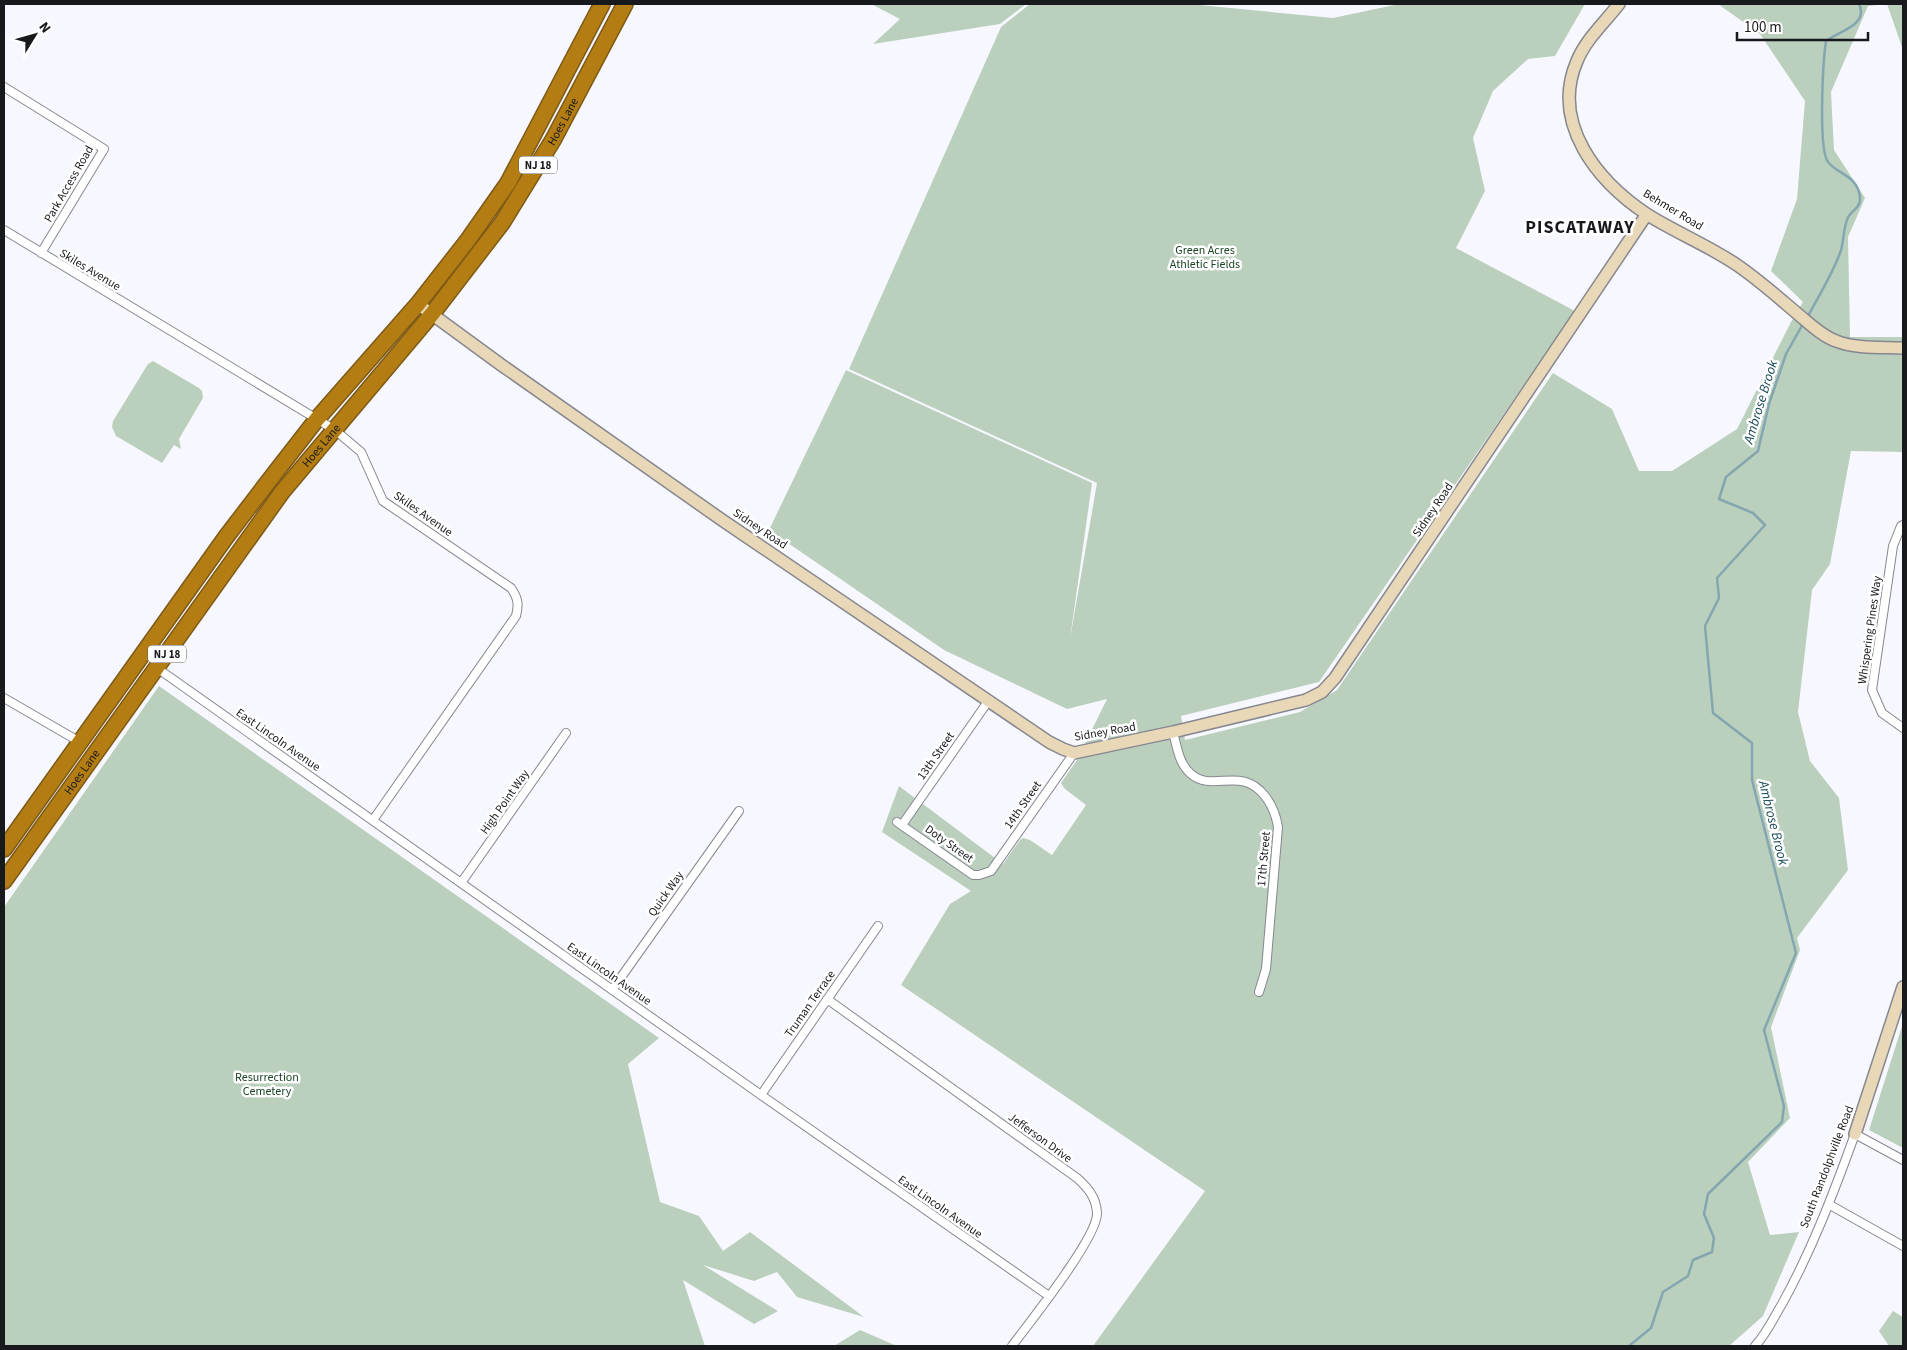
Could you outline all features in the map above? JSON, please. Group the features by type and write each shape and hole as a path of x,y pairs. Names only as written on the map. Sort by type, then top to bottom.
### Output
{"highway":[{"name":"Hoes Lane","path":"4,849 226,538 317,419 418,304 468,240 508,183 602,4"},
{"name":"Hoes Lane","path":"4,881 282,492 432,314 485,246 553,140 625,4"}],"street":[{"name":"Behmer Road","path":"1619,4 1585,45 1577,61 1569,89 1571,116 1581,148 1604,179 1646,214 1738,266 1830,338 1844,344 1903,348"},
{"name":"Park Access Road","path":"4,87 104,149 41,253"},
{"name":"Sidney Road","path":"418,304 722,520 1049,742 1074,753 1173,732 1306,700 1322,692 1335,678 1646,214"},
{"name":"Skiles Avenue","path":"4,230 335,430 361,452 384,501 511,588 517,597 516,616 373,820"},
{"name":"Whispering Pines Way","path":"1903,525 1892,546 1872,690 1882,714 1903,728"},
{"name":"East Lincoln Avenue","path":"157,668 1049,1296"},
{"path":"4,698 80,742"},
{"name":"13th Street","path":"900,823 989,700"},
{"name":"17th Street","path":"1173,732 1183,763 1191,774 1207,781 1248,781 1266,797 1277,819 1278,827 1266,969 1258,992"},
{"name":"High Point Way","path":"462,883 566,733"},
{"name":"14th Street","path":"991,871 1074,753"},
{"name":"Quick Way","path":"612,990 739,811"},
{"name":"Doty Street","path":"900,823 973,875 991,871"},
{"name":"Truman Terrace","path":"761,1095 878,926"},
{"name":"South Randolphville Road","path":"1755,1346 1766,1335 1797,1278 1830,1205 1903,987"},
{"name":"Jefferson Drive","path":"827,999 1077,1178 1093,1194 1097,1215 1087,1242 1012,1346"},
{"path":"1855,1134 1903,1160"},
{"path":"1830,1205 1903,1246"}],"green space":[{"path":"871,4 1026,4 1000,24 873,44 900,19"},
{"name":"Green Acres Athletic Fields","path":"1030,4 1189,4 1333,18 1399,4 1585,4 1555,56 1528,59 1493,91 1473,138 1485,191 1456,248 1575,311 1319,682 1181,716 1185,740 1300,712 1337,690 1553,373 1612,409 1639,471 1672,471 1737,429 1803,302 1771,271 1797,199 1805,101 1760,34 1718,4 1887,4 1868,6 1831,92 1834,150 1865,198 1848,237 1850,337 1903,337 1903,452 1851,451 1830,564 1812,590 1798,712 1810,761 1839,798 1848,870 1797,938 1800,950 1771,1027 1790,1118 1748,1162 1770,1235 1799,1232 1763,1316 1729,1346 1093,1346 1205,1191 901,985 950,904 971,891 882,832 899,786 1003,864 1023,838 1030,840 1052,855 1086,805 1065,789 1061,783 1077,760 1107,699 1067,709 944,650 769,530 846,370 1092,483 1070,639 1097,483 849,369 1001,27"},
{"path":"1887,4 1903,4 1903,50"},
{"path":"153,361 199,388 202,391 203,398 179,439 181,449 174,445 162,463 116,436 112,427 113,421 148,364"},
{"name":"Resurrection Cemetery","path":"159,686 659,1038 628,1064 660,1202 699,1216 723,1251 750,1232 864,1317 797,1297 777,1272 754,1281 703,1265 778,1311 754,1324 683,1280 705,1346 4,1346 4,907"},
{"path":"1903,1023 1903,1148 1869,1130"},
{"path":"1893,1311 1903,1317 1903,1346 1889,1346 1879,1331"},
{"path":"860,1330 897,1346 834,1346"}],"waterway":[{"name":"Ambrose Brook","path":"1807,318 1837,261 1848,217 1860,202 1856,184 1828,162 1825,154 1822,123 1826,41 1851,27 1856,22 1860,17 1859,4"},
{"name":"Ambrose Brook","path":"1629,1346 1651,1328 1663,1292 1688,1276 1693,1260 1712,1252 1714,1238 1704,1214 1708,1194 1782,1122 1784,1106 1764,1030 1796,953 1752,780 1752,743 1713,713 1705,626 1719,598 1717,578 1765,525 1753,513 1719,499 1726,477 1758,451 1769,404 1786,354 1804,322"}],"district":[{"name":"PISCATAWAY","path":"1580,227"}]}
